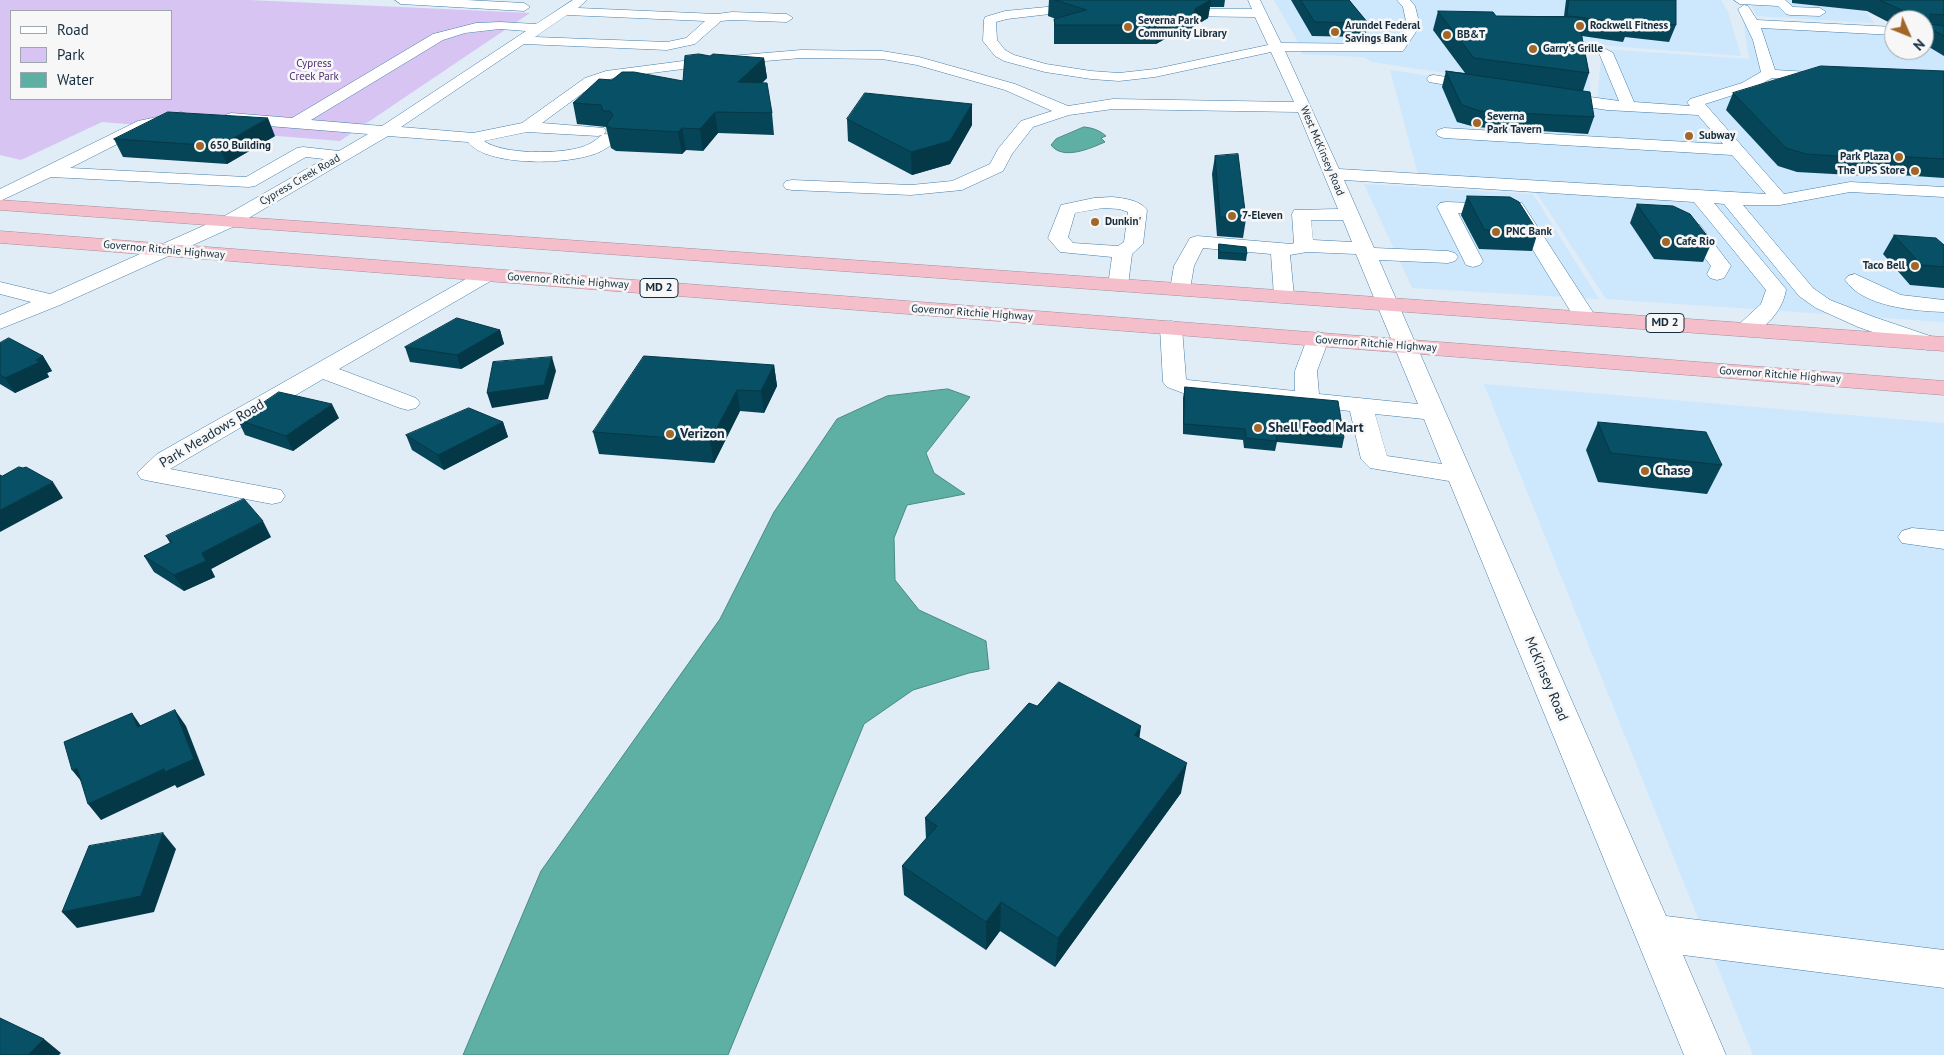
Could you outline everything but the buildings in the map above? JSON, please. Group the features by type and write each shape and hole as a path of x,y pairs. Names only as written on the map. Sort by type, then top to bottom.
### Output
{"highway":[{"name":"MD 2","path":"0,205 1936,343"},
{"name":"Governor Ritchie Highway","path":"0,237 1944,388"}],"street":[{"path":"401,0 537,8 572,7 717,18 732,16 789,25 801,54"},
{"path":"1097,5 1006,15 990,20 990,42 1000,53 1009,58 1046,68 1119,77 1155,73 1276,47 1398,48 1414,26 1409,6 1403,0"},
{"path":"1739,0 1781,1 1790,11 1834,13"},
{"path":"1739,0 1753,24 1766,58 1769,74"},
{"name":"Cypress Creek Road","path":"0,323 169,250 228,222 383,132 572,7"},
{"path":"1159,12 1257,7"},
{"name":"West McKinsey Road","path":"1257,7 1304,108 1386,303"},
{"path":"520,40 667,46 690,41 717,18"},
{"path":"295,123 438,37 456,30 488,24 539,28"},
{"path":"1753,24 1884,31"},
{"path":"1606,53 1628,106"},
{"path":"527,127 590,81 611,74 706,62 801,54 882,55 919,61 1010,87 1066,111"},
{"path":"1780,200 1695,102 1747,86 1769,74 1847,78"},
{"path":"1434,80 1501,90"},
{"path":"1540,95 1607,105 1703,110"},
{"path":"792,185 911,190 956,186 997,167 1004,154 1027,124 1066,111 1113,104 1304,108"},
{"path":"0,196 144,124 192,115 201,116"},
{"path":"220,117 473,138 527,127 603,134 605,143 582,152 540,156 497,153 484,148 473,138"},
{"path":"1444,133 1737,150"},
{"path":"49,172 249,182 303,152 341,156"},
{"path":"1332,174 1729,199 1780,200 1850,187 1944,192"},
{"path":"1502,185 1584,318"},
{"path":"1562,189 1578,206"},
{"path":"1700,198 1776,289 1776,300 1766,313 1745,329"},
{"path":"1729,199 1806,292 1831,307 1866,322 1936,343"},
{"path":"1473,262 1446,207 1517,209"},
{"path":"1304,246 1301,214 1349,215"},
{"path":"1674,221 1692,229 1721,266 1717,274"},
{"path":"1180,289 1184,266 1197,242 1295,250 1304,246 1448,257"},
{"path":"1280,248 1284,296"},
{"path":"1118,285 1122,252"},
{"name":"Park Meadows Road","path":"272,496 150,472 166,459 487,275"},
{"path":"1855,280 1871,292 1886,299 1944,306"},
{"path":"0,288 53,301"},
{"name":"McKinsey Road","path":"1386,303 1655,933 1705,1055"},
{"path":"1171,328 1175,382 1184,386 1432,413"},
{"path":"1307,399 1306,371 1318,339"},
{"path":"321,370 408,403"},
{"path":"1360,404 1374,459 1379,463 1458,474"},
{"path":"1912,537 1944,540"},
{"path":"1655,933 1944,969"}],"shaded area":[{"path":"1274,0 1721,0 1728,12 1741,56 1584,44 1591,95 1372,62 1364,57 1302,54 1297,40"},
{"path":"1748,0 1859,0 1874,23 1757,16"},
{"path":"1743,19 1884,26 1884,60 1934,60 1934,30 1944,31 1944,322 1606,299 1536,192 1420,182 1390,70 1597,101 1602,49 1749,59"},
{"path":"1364,184 1533,194 1599,299 1412,288"},
{"path":"1484,384 1944,423 1944,1055 1753,1055"}],"green space":[{"name":"Cypress Creek Park","path":"0,0 249,0 530,13 340,141 102,122 21,160 0,155"}],"water":[{"path":"1084,127 1096,130 1106,136 1101,138 1105,142 1085,150 1070,153 1056,150 1051,145 1056,139"},
{"path":"948,389 970,397 926,453 934,473 965,494 907,505 894,538 895,580 919,610 986,641 989,669 913,690 864,724 728,1055 463,1055 541,871 720,619 774,512 837,419 887,396"}],"place":[{"name":"Rockwell Fitness","path":"1580,26"},
{"name":"Severna Park Community Library","path":"1128,27"},
{"name":"Arundel Federal Savings Bank","path":"1335,32"},
{"name":"BB&T","path":"1447,35"},
{"name":"Garry's Grille","path":"1533,49"},
{"name":"Severna Park Tavern","path":"1477,123"},
{"name":"Subway","path":"1689,136"},
{"name":"650 Building","path":"200,146"},
{"name":"Park Plaza","path":"1899,157"},
{"name":"The UPS Store","path":"1915,171"},
{"name":"7-Eleven","path":"1232,216"},
{"name":"Dunkin'","path":"1095,222"},
{"name":"PNC Bank","path":"1496,232"},
{"name":"Cafe Rio","path":"1666,242"},
{"name":"Taco Bell","path":"1915,266"},
{"name":"Shell Food Mart","path":"1258,428"},
{"name":"Verizon","path":"670,434"},
{"name":"Chase","path":"1645,471"}]}
